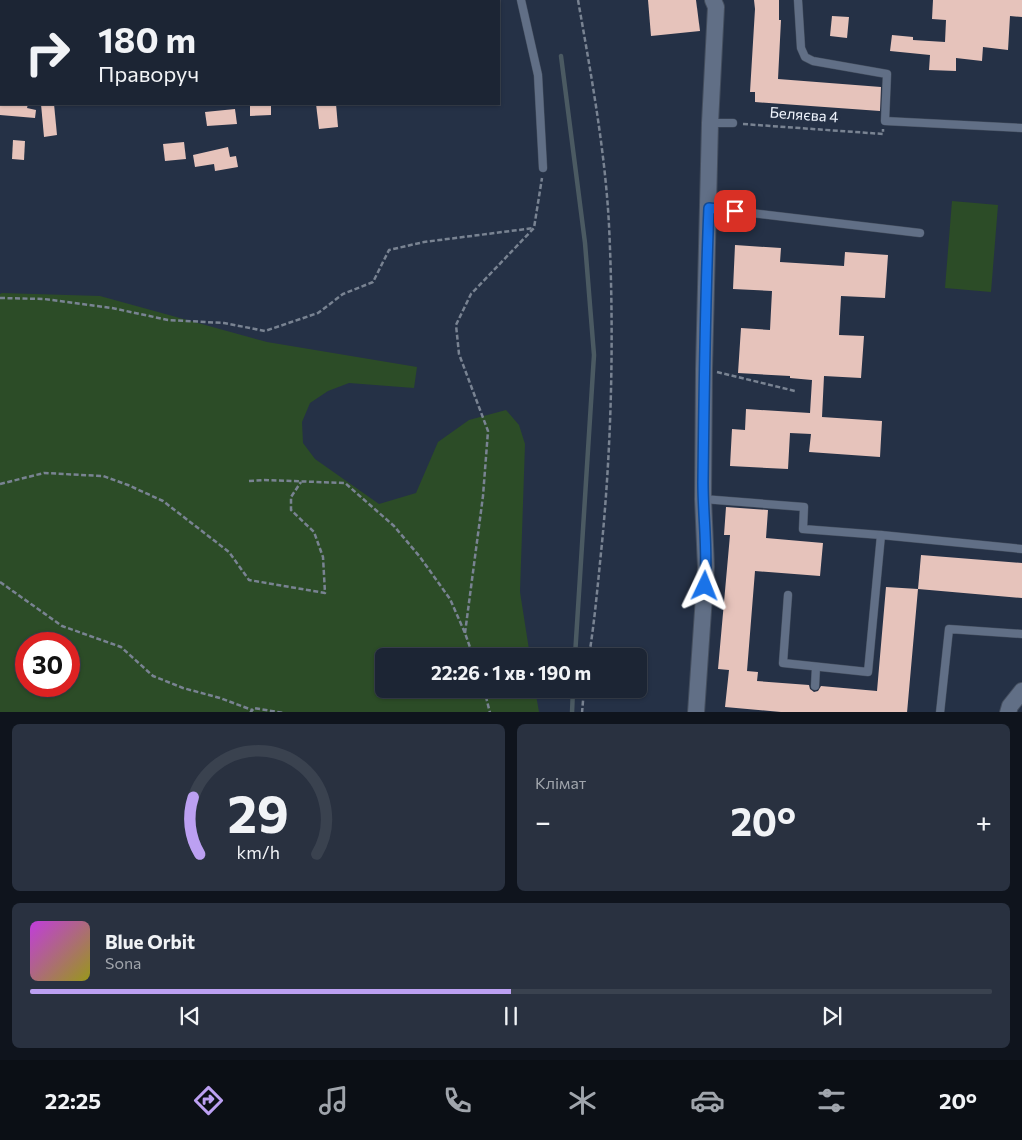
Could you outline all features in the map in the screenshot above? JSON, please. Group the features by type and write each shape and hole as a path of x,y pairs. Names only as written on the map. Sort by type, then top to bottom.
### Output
{"street":[{"path":"696,712 706,567 703,499 704,369 710,123 716,7 713,0"},
{"path":"1008,712 1010,706 1022,691"}],"lane":[{"path":"521,0 538,75 543,168"},
{"path":"798,0 801,48 805,57 814,61 888,74 885,120 1022,128"},
{"path":"710,123 734,123"},
{"path":"709,208 920,233"},
{"path":"703,499 804,507 803,529 1022,549"},
{"path":"788,596 783,663 868,672 881,535"},
{"path":"940,712 949,629 1022,634"},
{"path":"815,686 816,667"}],"path":[{"path":"578,0 597,108 609,224 612,380 606,499 590,648"},
{"name":"Беляєва 4","path":"734,123 883,134 885,120"},
{"path":"465,632 483,496 488,431 459,354 456,325 471,294 534,228 543,168"},
{"path":"0,298 44,299 112,308 168,320 224,323 265,331 318,313 344,294 373,282 389,250 424,242 534,228"},
{"path":"704,369 795,391"},
{"path":"0,484 44,473 103,476 163,501 229,552 249,580 325,593 324,557 314,532 291,510 291,497 301,482"},
{"path":"249,481 345,483 394,526 420,557 450,600 470,648"},
{"path":"0,582 62,626 121,647 153,676 183,688 220,698 251,711 254,708 284,712"},
{"path":"486,698 490,712"},
{"path":"582,712 583,698"}],"green space":[{"path":"952,201 998,205 991,292 945,288"},
{"path":"0,294 100,296 267,342 417,367 414,388 349,383 328,391 310,403 302,422 303,443 315,459 379,504 416,493 438,442 469,420 506,410 519,425 525,444 520,592 529,648 375,648 375,698 537,698 539,712 0,712"}],"building":[{"path":"648,0 696,0 700,31 651,36"},
{"path":"754,0 779,0 779,20 781,20 778,79 881,87 880,111 755,102 755,92 750,92"},
{"path":"933,0 1022,0 1022,17 1010,16 1008,50 983,47 982,61 956,58 956,71 929,70 930,55 890,51 892,35 913,37 913,40 945,42 946,20 932,19"},
{"path":"832,16 849,17 847,38 830,36"},
{"path":"0,105 28,105 27,108 36,110 35,118 0,115"},
{"path":"41,105 54,105 57,135 44,137"},
{"path":"250,105 271,105 271,115 250,116"},
{"path":"316,105 336,105 338,127 319,129"},
{"path":"235,109 237,124 207,126 205,112"},
{"path":"13,140 25,141 24,160 12,159"},
{"path":"184,142 186,159 165,161 163,144"},
{"path":"228,147 230,157 236,156 238,167 215,171 214,164 195,167 193,155"},
{"path":"735,245 781,248 780,262 844,266 845,252 888,255 885,298 841,296 839,335 864,336 861,378 824,376 822,417 882,421 880,457 809,452 811,434 790,433 788,469 730,466 732,429 745,430 746,409 810,413 812,380 790,378 790,376 738,373 741,328 770,330 772,291 733,289"},
{"path":"726,507 768,510 766,538 823,543 820,576 755,571 747,671 758,672 757,681 809,685 810,689 814,692 818,691 821,686 877,691 886,587 918,589 907,712 781,712 725,707 729,670 718,669 730,535 724,535"},
{"path":"921,555 1022,563 1022,598 918,589"}],"waterway":[{"path":"561,56 585,243 594,355 576,648"},
{"path":"572,712 573,698"}],"route":[{"path":"705,586 703,499 704,369 709,208 735,211"}]}
